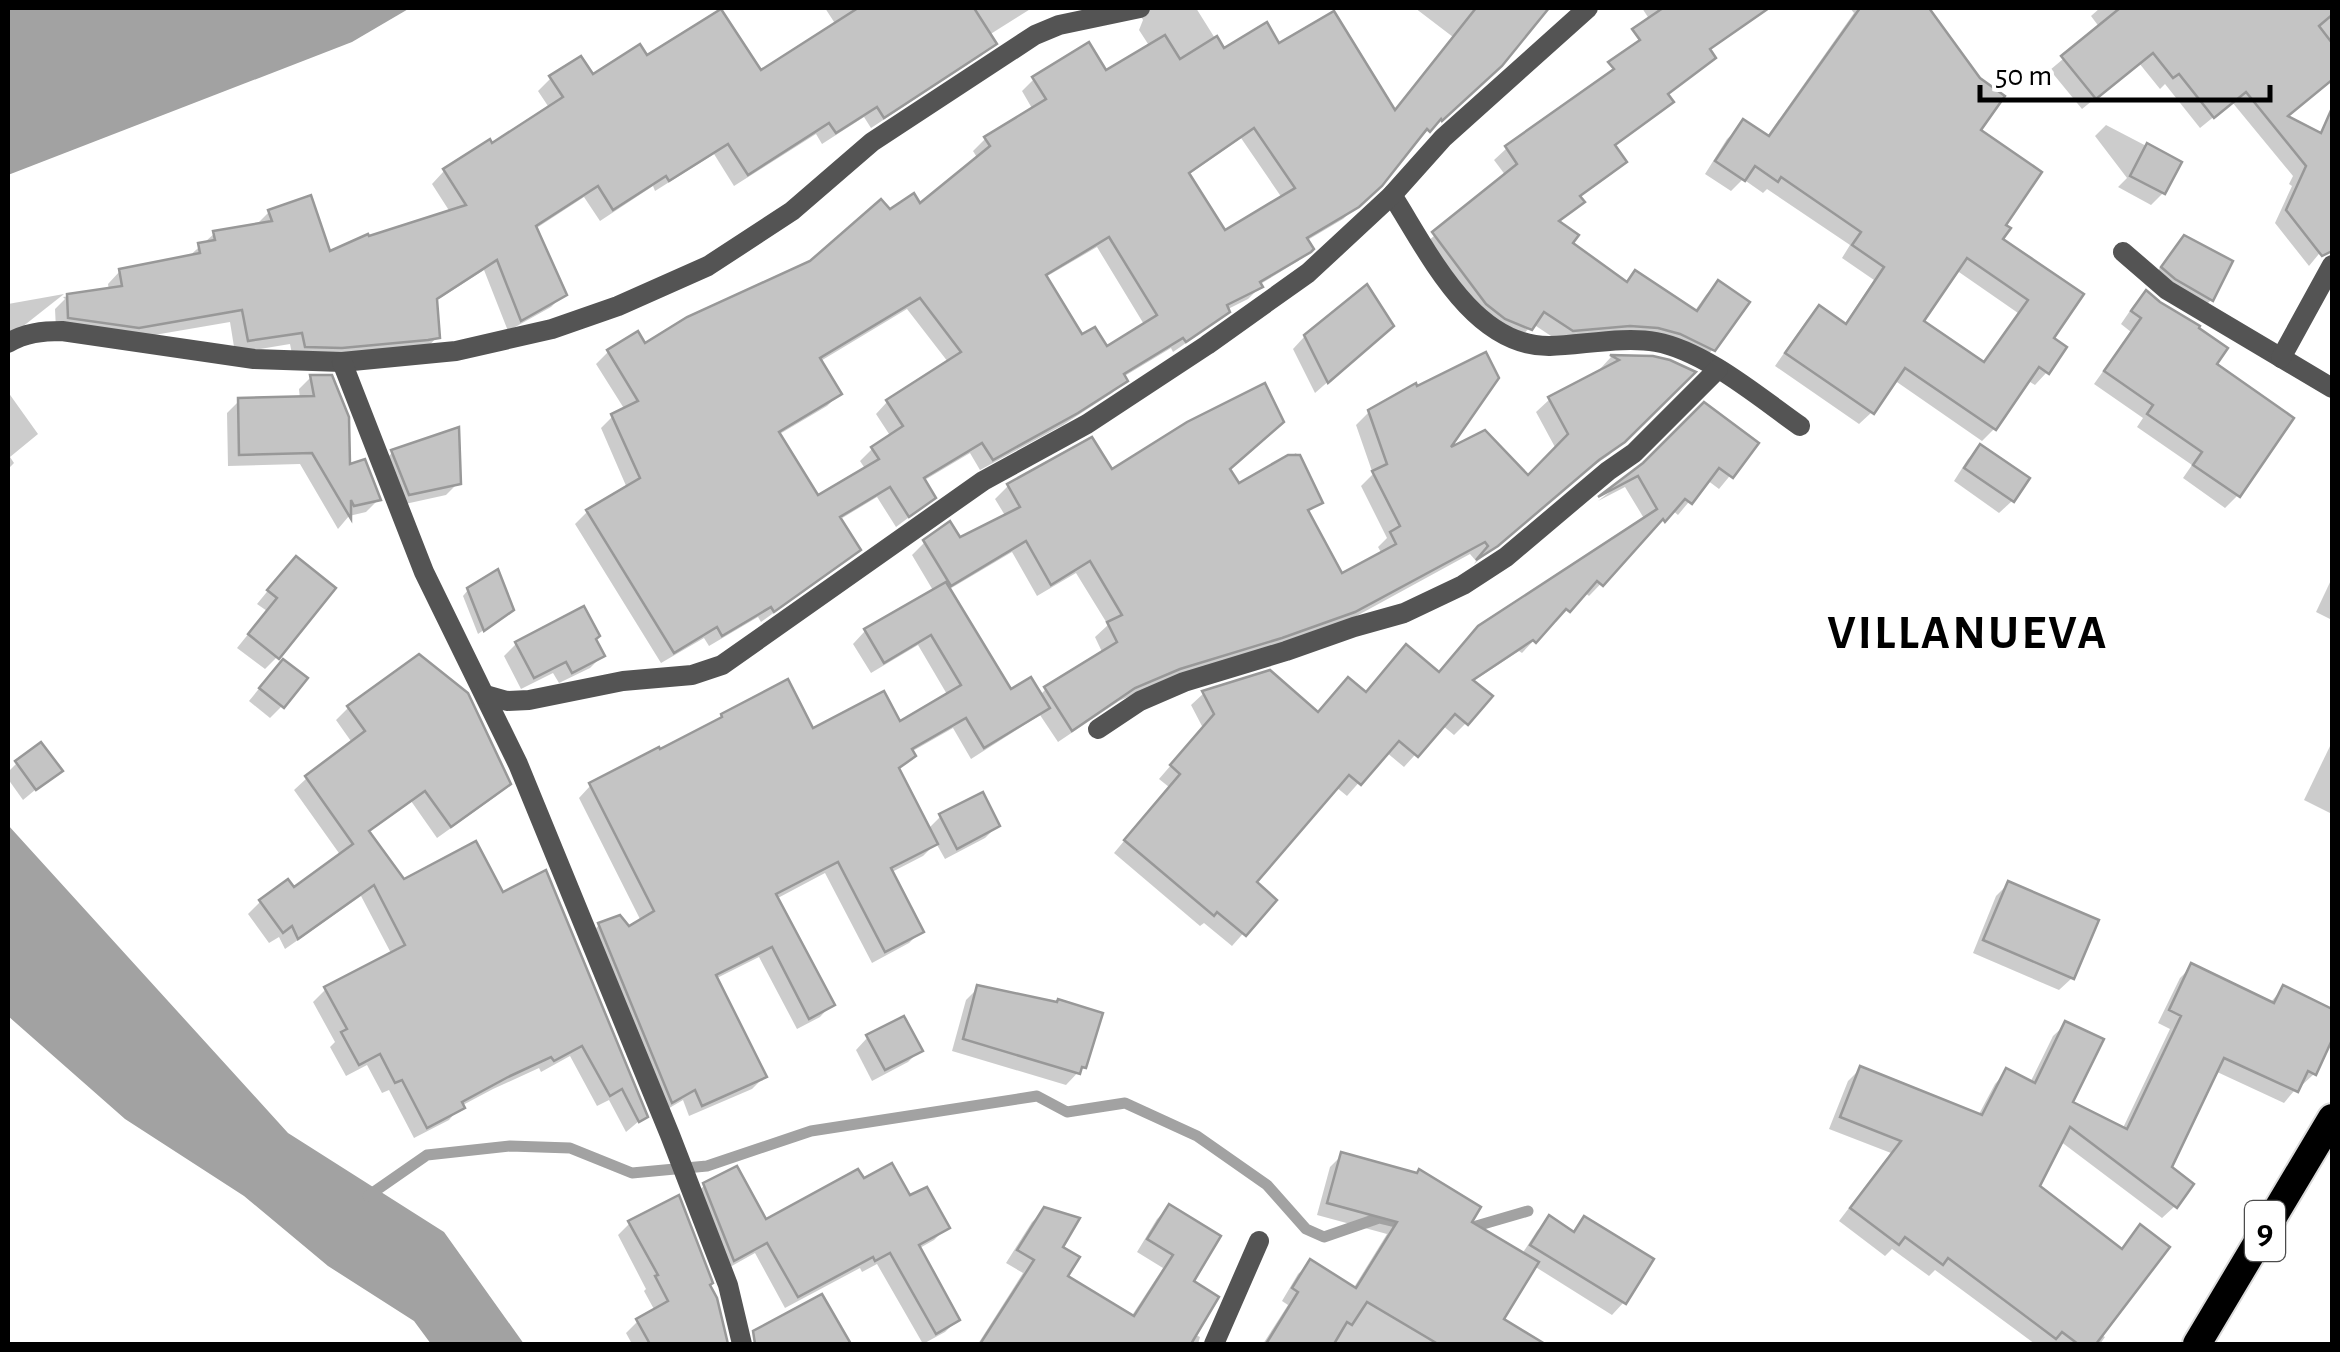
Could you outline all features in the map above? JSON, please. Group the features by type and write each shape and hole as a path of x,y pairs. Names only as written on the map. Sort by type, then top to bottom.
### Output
{"highway":[{"name":"9","path":"2196,1344 2332,1118"}],"street":[{"path":"8,344 18,337 62,330 254,359 342,362 456,351 552,330 708,266 792,212 872,142 1035,35 1058,25 1140,8"},
{"path":"486,695 506,701 529,700 623,681 692,675 722,665 983,481 1087,424 1308,273 1392,195 1443,138 1588,8"},
{"path":"1392,195 1443,276 1467,306 1494,330 1521,342 1545,346 1658,342 1713,365 1800,426"},
{"path":"2123,252 2167,290 2332,388"},
{"path":"2282,358 2332,265"},
{"path":"342,362 424,572 518,764 670,1135 728,1285 742,1344"},
{"path":"1098,729 1140,700 1184,682 1404,613 1463,585 1506,557 1634,453 1718,370"},
{"path":"1214,1344 1259,1241"}],"shaded area":[{"path":"8,8 410,8 352,42 8,175"},
{"path":"8,825 288,1133 444,1232 524,1344 431,1344 414,1321 328,1266 244,1196 125,1119 8,1016"}],"building":[{"path":"858,8 974,8 997,44 884,118 877,107 836,133 829,123 748,175 728,144 669,181 666,176 613,210 598,186 536,226 567,295 521,321 497,260 437,299 440,338 428,340 342,348 305,347 302,333 248,341 242,310 139,328 68,318 67,294 122,286 119,269 200,253 198,243 215,240 213,231 272,221 268,210 311,195 330,251 368,234 466,205 443,169 563,97 549,76 581,56 593,74 640,44 647,55 721,9 761,70"},
{"path":"1476,8 1549,8 1502,66 1430,132 1427,129 1382,186 1359,207 1307,238 1314,249 1311,252 1260,282 1263,287 1227,305 1230,312 1186,342 1183,338 1124,374 1128,381 1078,413 993,460 982,443 924,478 936,498 909,517 890,487 840,517 861,550 774,612 771,607 722,636 717,627 674,653 586,510 640,478 611,414 638,401 607,350 638,331 645,343 687,317 810,261 881,199 890,209 914,193 920,203 990,146 984,137 1046,99 1032,77 1089,42 1106,70 1165,35 1180,59 1217,36 1224,48 1267,22 1279,43 1334,11 1395,110","holes":["1254,128 1295,188 1225,230 1189,173","1109,237 1157,315 1107,346 1095,327 1082,334 1046,275","920,298 961,352 886,400 903,426 871,447 879,459 818,495 779,432 842,394 820,358"]},
{"path":"1663,8 1769,8 1710,49 1716,58 1668,94 1674,102 1615,145 1627,162 1580,196 1585,202 1559,221 1579,235 1573,243 1627,282 1635,270 1697,311 1718,280 1750,302 1715,351 1658,328 1573,331 1544,312 1532,330 1505,319 1486,304 1432,232 1517,164 1505,146 1614,69 1608,62 1640,40 1632,29"},
{"path":"1860,8 1929,8 1980,78 2005,96 1981,130 2042,172 2006,225 2011,228 2003,239 2084,294 2054,338 2067,347 2049,374 2039,367 1996,430 1905,368 1874,414 1785,353 1819,305 1846,324 1884,267 1852,245 1861,232 1781,177 1778,182 1755,166 1745,181 1715,161 1743,119 1769,136","holes":["1967,258 2028,300 1984,362 1924,321"]},
{"path":"2120,8 2332,8 2332,15 2319,26 2332,43 2332,80 2288,116 2321,133 2332,108 2332,251 2322,256 2286,210 2306,166 2246,92 2214,118 2179,74 2173,78 2153,53 2096,99 2061,56"},
{"path":"2147,143 2182,162 2165,194 2130,176"},
{"path":"2184,235 2233,261 2213,301 2161,267"},
{"path":"1367,284 1394,326 1328,383 1304,335"},
{"path":"2146,290 2228,348 2217,364 2294,418 2240,497 2193,465 2202,452 2147,414 2153,405 2104,371 2141,318 2131,311"},
{"path":"1486,352 1499,378 1451,447 1485,430 1528,475 1568,434 1548,397 1619,360 1610,355 1653,356 1696,372 1625,442 1476,560 1488,546 1485,542 1355,612 1180,669 1135,688 1072,731 1044,687 1117,642 1107,622 1122,615 1090,561 1051,585 1026,541 951,586 923,540 950,521 960,537 1020,507 1007,484 1092,437 1112,469 1187,422 1265,383 1284,422 1230,469 1239,483 1288,455 1300,455 1323,503 1308,510 1342,573 1396,544 1390,532 1400,526 1372,471 1387,464 1368,410 1416,383 1417,386"},
{"path":"310,375 332,375 349,417 350,464 365,459 381,500 354,506 351,500 351,519 312,453 239,455 238,398 314,396"},
{"path":"1704,402 1759,443 1733,478 1719,468 1692,504 1685,499 1665,522 1663,519 1603,586 1597,581 1536,643 1533,640 1473,680 1493,696 1468,725 1455,714 1418,757 1399,741 1361,785 1349,775 1257,882 1277,900 1246,936 1217,912 1214,916 1124,840 1180,774 1170,765 1214,714 1202,691 1270,670 1318,712 1348,677 1366,692 1406,644 1439,672 1478,626 1657,509 1638,476 1598,497 1643,463"},
{"path":"459,427 461,484 409,495 391,450"},
{"path":"1980,444 2030,478 2014,502 1964,468"},
{"path":"296,556 336,588 279,659 248,634 277,598 267,590"},
{"path":"498,569 514,610 484,631 467,588"},
{"path":"946,582 1011,689 1031,677 1050,708 984,748 966,718 912,749 916,756 899,768 938,844 891,868 924,932 885,952 838,862 776,894 835,1005 809,1019 772,947 716,975 767,1077 702,1106 695,1090 672,1103 598,923 620,915 629,926 654,911 589,783 722,717 721,714 788,679 813,728 884,691 900,721 961,685 931,635 884,663 864,629"},
{"path":"584,606 600,636 596,639 605,656 572,673 566,662 534,678 515,642"},
{"path":"419,654 468,693 511,784 451,827 425,791 369,831 404,879 476,841 503,892 546,870 648,1117 639,1122 622,1089 610,1096 582,1046 554,1061 551,1057 508,1077 462,1102 465,1108 427,1128 402,1080 395,1083 380,1054 359,1065 341,1032 347,1029 324,987 405,945 374,885 298,939 292,926 283,933 259,900 288,879 294,887 353,844 305,776 365,731 347,706"},
{"path":"283,659 308,678 284,708 259,688"},
{"path":"41,742 63,771 36,790 15,761"},
{"path":"983,792 1000,826 957,849 939,814"},
{"path":"2008,881 2099,920 2074,979 1983,940"},
{"path":"2191,963 2274,1003 2283,985 2332,1009 2332,1040 2316,1075 2308,1071 2298,1092 2224,1058 2172,1167 2194,1184 2177,1208 2070,1127 2040,1186 2122,1249 2140,1224 2170,1247 2096,1344 2078,1344 2062,1332 2056,1339 1948,1258 1943,1265 1905,1237 1899,1245 1850,1208 1901,1141 1840,1117 1860,1066 1982,1115 2006,1068 2035,1083 2065,1021 2104,1039 2073,1102 2127,1129 2181,1016 2169,1010"},
{"path":"977,985 1057,1002 1058,999 1103,1013 1086,1068 1082,1067 1080,1074 963,1039"},
{"path":"904,1016 923,1051 885,1070 866,1035"},
{"path":"1341,1152 1417,1173 1419,1169 1481,1207 1472,1222 1539,1262 1504,1319 1545,1344 1438,1344 1367,1302 1352,1325 1347,1322 1334,1344 1266,1344 1298,1292 1292,1288 1310,1259 1356,1288 1397,1222 1327,1203"},
{"path":"892,1163 910,1195 927,1187 950,1228 919,1245 960,1320 936,1334 890,1253 875,1261 873,1257 798,1297 767,1243 734,1261 703,1183 737,1166 766,1219 858,1169 864,1178"},
{"path":"679,1195 713,1283 710,1285 728,1344 650,1344 636,1319 668,1301 628,1221"},
{"path":"1169,1204 1221,1236 1194,1281 1219,1297 1191,1344 980,1344 1034,1260 1017,1250 1044,1207 1080,1218 1063,1247 1080,1257 1068,1276 1134,1316 1173,1255 1147,1239"},
{"path":"1549,1215 1574,1232 1584,1216 1654,1259 1626,1304 1530,1245"},
{"path":"822,1294 851,1344 755,1344 753,1331"}],"waterway":[{"path":"368,1196 427,1155 510,1146 570,1148 632,1173 707,1166 811,1131 1037,1096 1067,1112 1125,1103 1197,1136 1267,1185 1306,1229 1324,1237 1379,1218 1404,1224"},
{"path":"1466,1229 1528,1211"}],"district":[{"name":"VILLANUEVA","path":"1968,631"}]}
